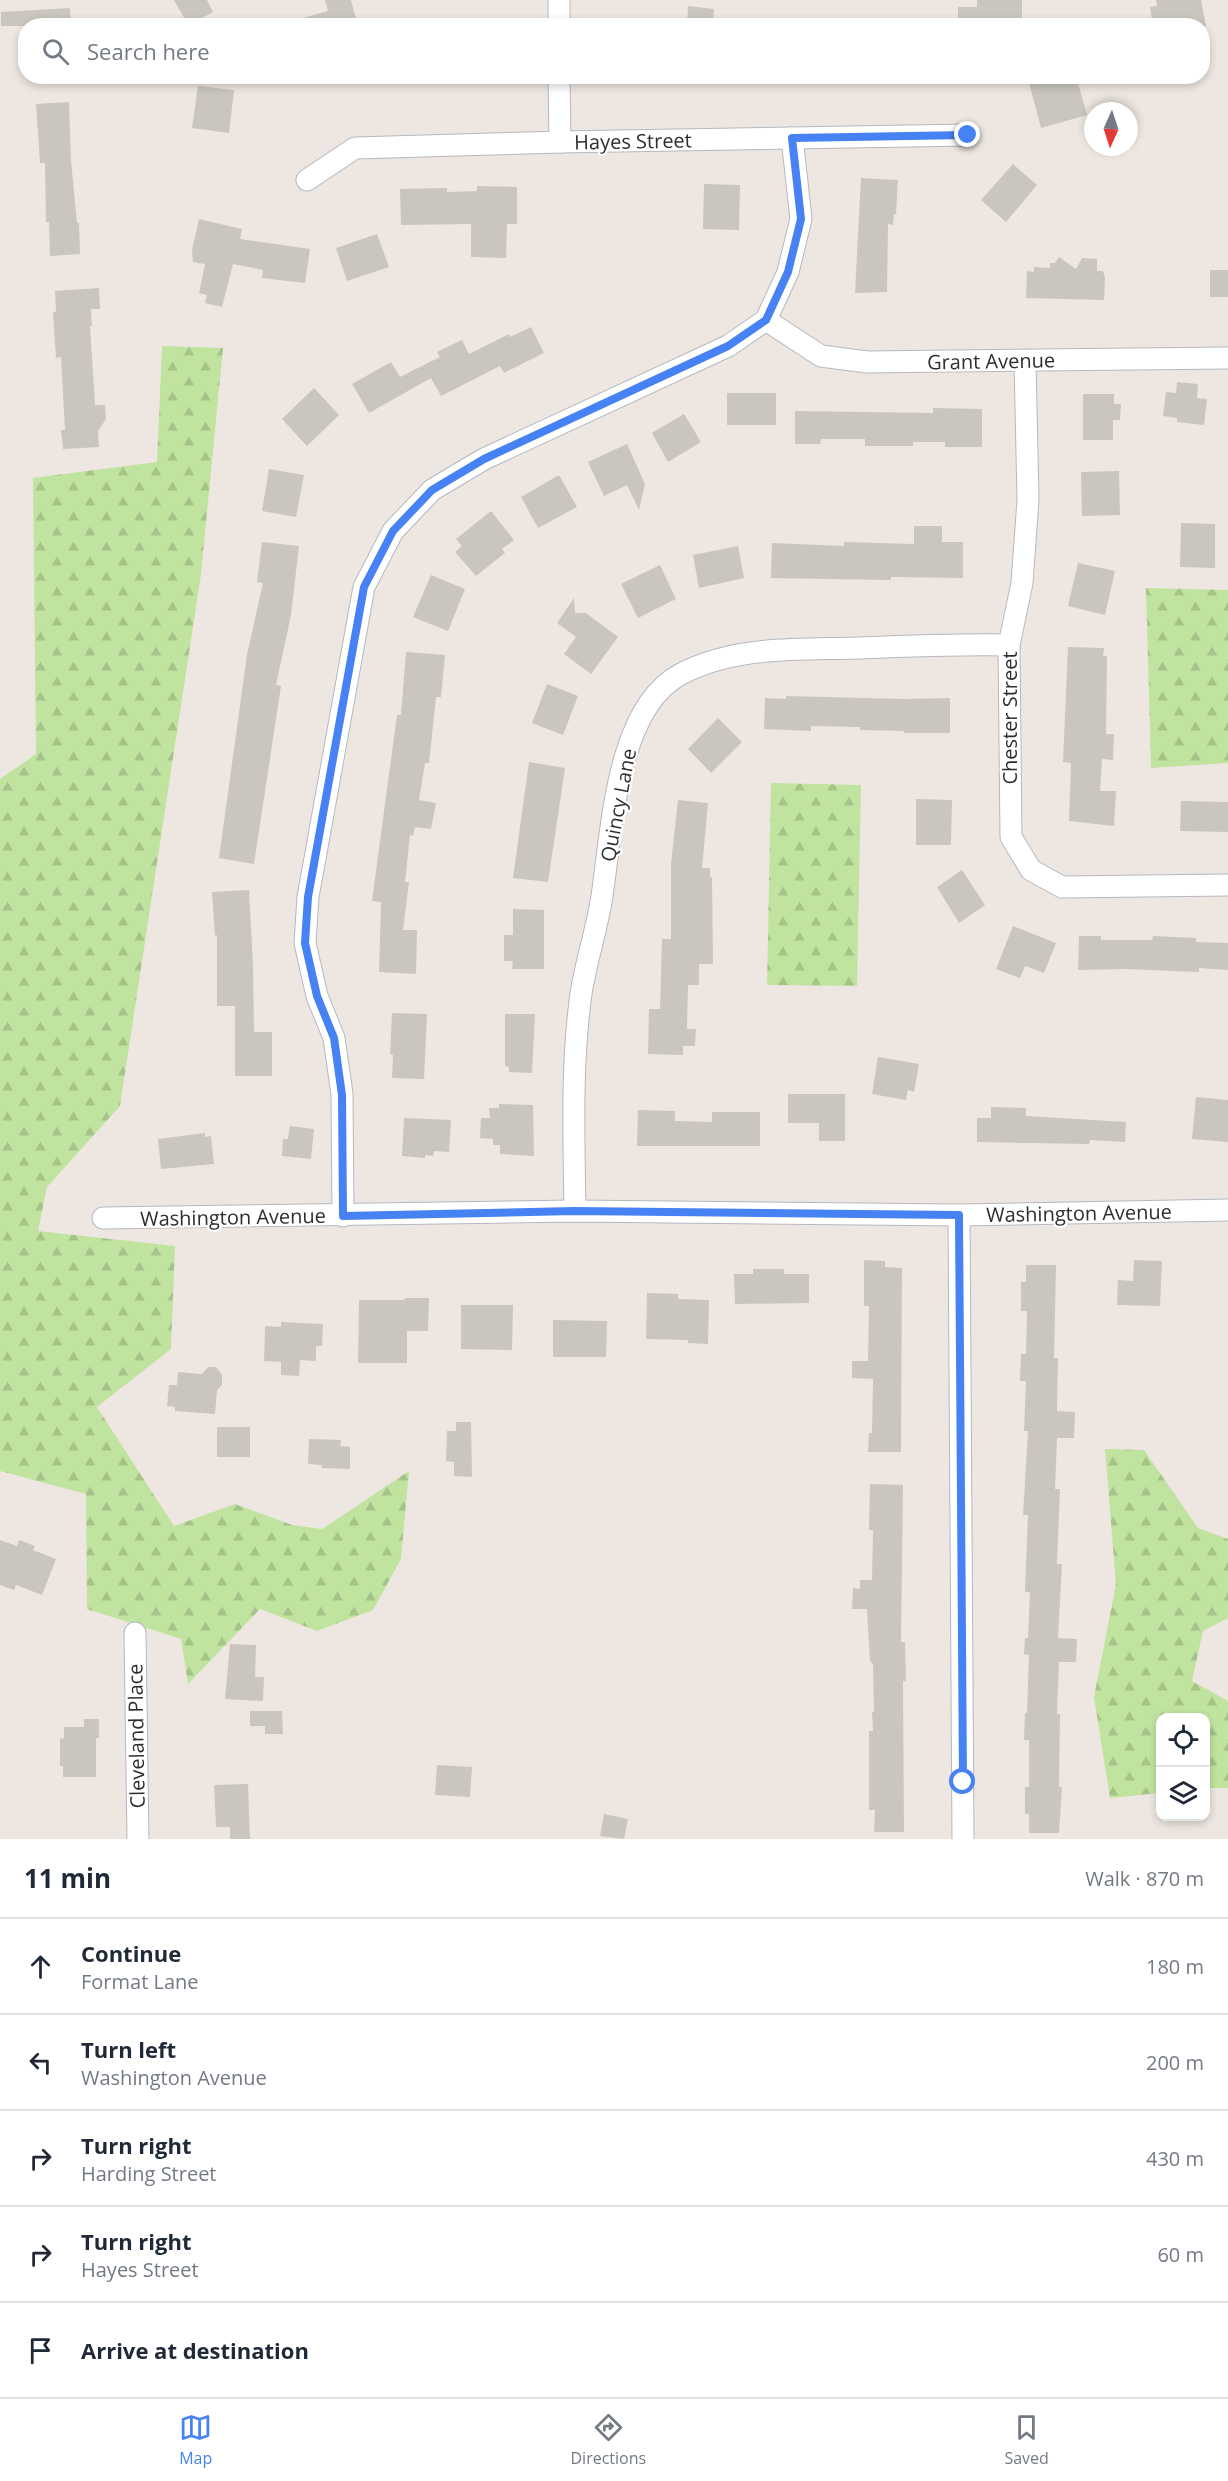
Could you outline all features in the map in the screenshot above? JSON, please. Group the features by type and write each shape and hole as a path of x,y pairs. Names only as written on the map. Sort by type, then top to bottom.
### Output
{"street":[{"path":"559,0 559,18"},
{"path":"559,84 560,142"},
{"name":"Hayes Street","path":"308,180 355,148 968,135"},
{"path":"343,1216 342,1095 334,1038 317,996 305,943 308,897 364,587 393,531 432,490 484,459 728,346 766,320 788,272 801,219 792,138"},
{"name":"Grant Avenue","path":"766,320 821,356 867,362 1228,358"},
{"name":"Chester Street","path":"1024,362 1028,500 1022,583 1009,645 1011,837 1031,870 1062,887 1228,885"},
{"name":"Quincy Lane","path":"574,1211 574,1089 581,993 601,902 617,794 628,744 650,701 680,674 716,660 766,651 1009,645"},
{"name":"Washington Avenue","path":"103,1218 574,1211 959,1215 1228,1210"},
{"path":"959,1215 963,1839"},
{"name":"Cleveland Place","path":"135,1633 138,1839"}],"green space":[{"path":"162,346 223,348 201,574 120,1106 47,1187 38,1231 175,1246 171,1349 97,1407 174,1526 235,1504 292,1525 322,1529 409,1471 401,1559 373,1610 317,1631 260,1609 188,1684 181,1639 87,1609 86,1494 0,1471 0,779 36,754 33,478 157,462"},
{"path":"1146,588 1228,590 1228,763 1151,768"},
{"path":"771,783 861,785 857,986 767,985"},
{"path":"1105,1449 1144,1450 1198,1528 1228,1539 1228,1618 1203,1631 1192,1681 1228,1701 1228,1788 1210,1788 1210,1713 1156,1713 1156,1793 1110,1798 1094,1697 1116,1584"}],"building":[{"path":"174,0 207,0 213,12 202,18 184,18"},
{"path":"325,0 351,0 356,18 303,18 328,11"},
{"path":"977,0 1022,0 1022,18 958,18 958,7 977,7"},
{"path":"1156,0 1201,0 1204,18 1152,18 1150,7 1157,6"},
{"path":"688,6 714,9 713,18 687,18"},
{"path":"70,8 71,18 18,18 18,26 1,26 1,12"},
{"path":"1029,84 1078,84 1084,104 1084,116 1041,128"},
{"path":"198,86 234,90 229,133 192,128"},
{"path":"69,102 71,161 77,223 79,223 80,254 50,256 49,222 46,222 45,163 40,163 36,104"},
{"path":"1013,164 1037,185 1006,222 981,200"},
{"path":"861,178 898,180 896,214 894,214 893,225 888,224 887,292 855,293"},
{"path":"704,184 740,185 739,230 703,229"},
{"path":"477,186 517,187 517,224 507,224 506,258 471,257 471,224 401,225 400,189 447,188 447,192 477,191"},
{"path":"199,219 242,229 240,239 310,249 305,283 262,278 263,270 233,264 222,307 205,303 207,295 199,293 205,264 193,262 192,250"},
{"path":"377,234 389,267 347,281 336,248"},
{"path":"1059,257 1076,269 1082,258 1097,259 1097,271 1103,271 1105,278 1104,300 1026,298 1027,271 1034,272 1034,267 1050,268 1050,263 1055,263"},
{"path":"1210,270 1228,270 1228,297 1210,297"},
{"path":"99,288 100,309 91,309 92,326 90,326 95,405 105,405 106,419 98,431 99,447 63,449 61,430 65,430 61,357 56,358 53,312 56,312 55,291"},
{"path":"531,327 544,353 504,373 500,366 441,396 431,378 369,413 352,384 391,362 400,377 440,357 437,352 462,340 469,354 509,334 510,337"},
{"path":"1177,382 1198,384 1197,398 1207,399 1204,425 1177,422 1177,418 1163,416 1166,392 1176,393"},
{"path":"314,388 339,415 307,446 282,419"},
{"path":"727,393 776,393 776,425 727,425"},
{"path":"1083,394 1114,394 1114,404 1121,404 1120,420 1113,420 1113,440 1083,440"},
{"path":"933,408 982,409 982,447 945,447 945,442 913,442 913,446 865,446 865,439 821,439 820,444 795,444 795,411 933,413"},
{"path":"684,414 701,442 668,462 652,433"},
{"path":"627,444 645,484 639,510 627,485 604,496 588,462"},
{"path":"269,469 304,475 296,517 262,511"},
{"path":"1119,471 1120,515 1082,516 1081,472"},
{"path":"559,475 577,507 538,528 521,497"},
{"path":"491,511 514,540 502,549 505,553 476,576 455,552 462,546 456,539"},
{"path":"1181,523 1215,524 1215,568 1180,567"},
{"path":"914,526 942,526 942,542 963,542 963,578 891,577 891,580 771,578 772,543 844,546 844,542 914,544"},
{"path":"262,542 299,546 291,615 276,685 281,686 254,864 219,858 247,655 263,583 257,582"},
{"path":"738,546 744,578 699,588 693,555"},
{"path":"1078,563 1115,571 1105,615 1068,606"},
{"path":"660,565 676,599 638,618 621,584"},
{"path":"431,575 465,589 448,631 413,617"},
{"path":"574,598 575,613 586,613 618,637 591,674 564,654 576,637 557,623"},
{"path":"1068,647 1104,648 1103,656 1107,656 1106,734 1114,734 1113,760 1102,759 1100,791 1116,791 1114,826 1069,821 1071,763 1063,762"},
{"path":"406,652 445,655 441,697 436,697 429,763 425,763 419,800 436,803 431,829 415,827 413,836 410,835 405,882 409,882 403,930 417,930 416,974 379,972 381,902 372,901 397,715 401,715"},
{"path":"547,684 578,696 563,735 532,723"},
{"path":"786,696 950,698 950,733 904,733 904,731 860,730 860,727 811,726 811,731 764,729 765,698 786,699"},
{"path":"718,718 742,742 711,773 688,749"},
{"path":"529,762 565,768 548,882 513,878"},
{"path":"916,799 952,800 951,845 916,845"},
{"path":"678,800 708,803 702,868 710,868 712,878 713,964 699,964 699,985 688,985 687,1029 696,1029 695,1046 683,1046 683,1055 648,1054 649,1009 660,1009 662,939 671,939 671,864"},
{"path":"1181,801 1228,802 1228,832 1180,831"},
{"path":"962,870 985,905 959,923 937,887"},
{"path":"249,890 254,1032 272,1032 272,1076 235,1076 235,1006 217,1006 217,935 215,936 212,892"},
{"path":"513,909 544,910 544,969 512,969 513,961 504,961 504,935 513,935"},
{"path":"1013,926 1056,943 1044,973 1025,966 1020,978 996,969"},
{"path":"1079,936 1101,936 1101,940 1152,940 1153,936 1196,938 1196,942 1228,943 1228,970 1199,968 1199,972 1078,970"},
{"path":"392,1013 427,1014 424,1079 392,1078 393,1055 390,1054"},
{"path":"505,1014 535,1014 532,1073 509,1072 509,1067 505,1066"},
{"path":"878,1057 919,1064 914,1092 908,1090 906,1100 872,1094"},
{"path":"788,1094 845,1094 845,1141 819,1141 819,1123 788,1123"},
{"path":"1196,1097 1228,1100 1228,1142 1192,1139"},
{"path":"499,1104 533,1105 534,1156 500,1154 500,1145 493,1145 493,1139 480,1138 481,1118 490,1118 489,1108 499,1108"},
{"path":"991,1107 1026,1108 1026,1116 1126,1122 1125,1142 1090,1140 1089,1144 977,1142 977,1118 991,1118"},
{"path":"638,1110 675,1111 675,1121 712,1122 712,1112 760,1112 760,1146 637,1146"},
{"path":"404,1118 451,1120 449,1152 434,1151 433,1156 425,1155 425,1158 402,1156"},
{"path":"290,1126 314,1129 311,1159 282,1156 283,1139 288,1139"},
{"path":"205,1133 205,1137 211,1136 214,1164 161,1169 158,1139"},
{"path":"864,1260 885,1261 885,1267 902,1268 901,1452 868,1452 869,1433 872,1433 873,1379 852,1378 852,1361 868,1361 869,1306 864,1306"},
{"path":"1134,1260 1162,1261 1160,1306 1117,1305 1118,1280 1133,1281"},
{"path":"1026,1265 1056,1265 1054,1358 1058,1358 1057,1411 1075,1412 1074,1438 1057,1438 1055,1489 1060,1489 1057,1564 1062,1564 1058,1638 1077,1639 1076,1662 1059,1662 1057,1714 1060,1714 1059,1787 1062,1787 1059,1833 1029,1833 1029,1814 1025,1814 1025,1787 1029,1787 1029,1740 1024,1740 1029,1655 1024,1654 1025,1638 1028,1638 1030,1592 1025,1592 1028,1515 1023,1515 1028,1431 1024,1431 1026,1381 1020,1381 1021,1354 1026,1354 1027,1311 1021,1311 1021,1282 1026,1282"},
{"path":"753,1269 784,1269 784,1274 809,1274 809,1303 735,1304 734,1274 753,1274"},
{"path":"647,1293 678,1294 678,1299 709,1300 708,1344 688,1343 688,1340 646,1339"},
{"path":"405,1298 429,1298 428,1331 407,1331 407,1363 358,1363 359,1300 404,1300"},
{"path":"461,1305 513,1305 512,1350 461,1349"},
{"path":"553,1320 607,1321 606,1357 553,1357"},
{"path":"281,1322 323,1324 322,1346 316,1346 316,1361 300,1360 299,1376 281,1375 281,1362 264,1361 265,1326 281,1327"},
{"path":"208,1367 216,1367 222,1375 222,1385 217,1390 215,1414 175,1411 175,1407 167,1406 169,1385 177,1385 178,1372 202,1374"},
{"path":"456,1422 471,1422 472,1477 454,1476 454,1462 446,1461 447,1431 456,1431"},
{"path":"217,1427 250,1427 250,1457 217,1457"},
{"path":"309,1439 341,1440 340,1446 350,1447 350,1469 322,1468 322,1465 308,1464"},
{"path":"870,1484 903,1485 901,1642 905,1642 906,1681 903,1681 904,1832 874,1832 875,1810 869,1810 869,1731 873,1731 872,1712 874,1712 873,1664 870,1661 867,1609 852,1609 853,1588 860,1589 860,1580 872,1580 873,1530 869,1530"},
{"path":"0,1540 17,1546 19,1540 35,1546 33,1550 56,1559 42,1595 16,1585 14,1590 0,1585"},
{"path":"230,1644 256,1645 255,1677 264,1677 263,1701 225,1699"},
{"path":"250,1711 282,1711 283,1734 265,1734 265,1726 250,1726"},
{"path":"84,1719 99,1719 99,1738 96,1738 96,1777 63,1777 63,1766 60,1766 60,1738 64,1739 64,1727 84,1727"},
{"path":"437,1765 472,1767 470,1797 435,1795"},
{"path":"248,1784 250,1839 230,1839 230,1827 216,1827 214,1785"},
{"path":"604,1814 628,1819 624,1839 600,1836"}],"route":[{"path":"963,1782 959,1215 574,1211 343,1216 342,1095 334,1038 317,996 305,943 308,897 364,587 393,531 432,490 484,459 690,365 728,346 766,320 788,272 801,219 792,138 968,135"}]}
